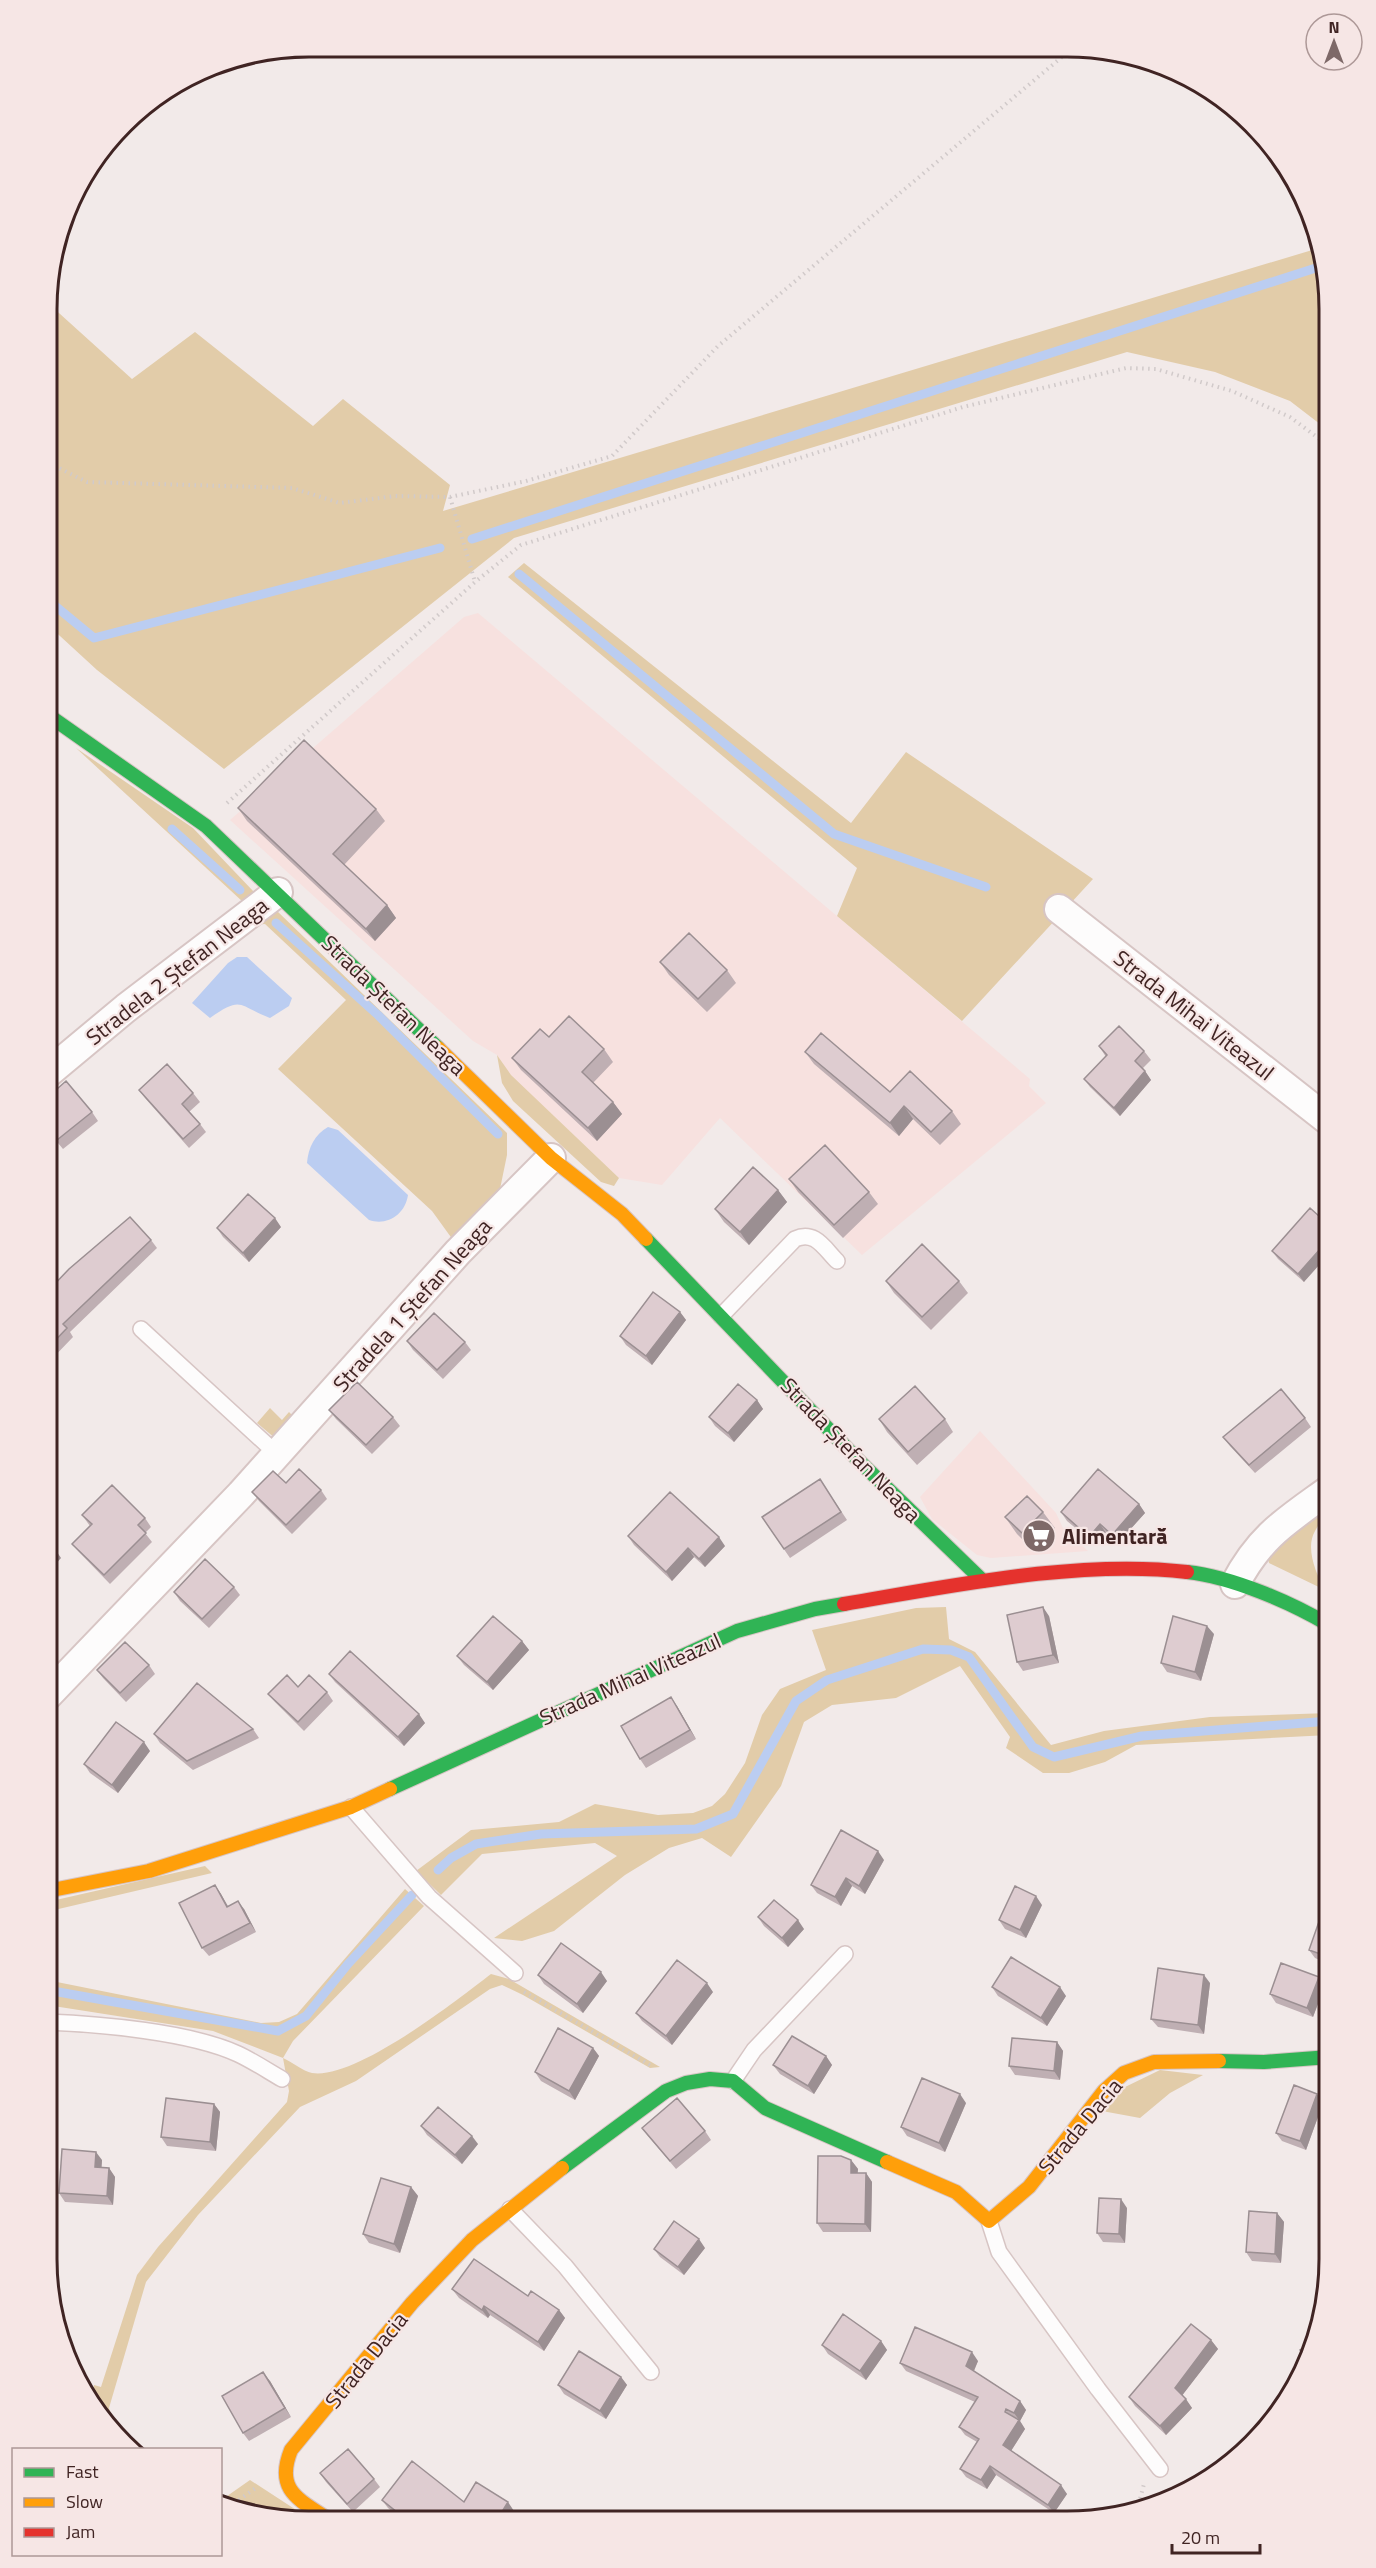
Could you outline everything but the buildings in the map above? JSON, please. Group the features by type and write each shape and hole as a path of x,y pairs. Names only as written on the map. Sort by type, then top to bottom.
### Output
{"street":[{"name":"Strada Ștefan Neaga","path":"57,722 206,826 278,892 551,1158 622,1214 860,1462 983,1581"},
{"name":"Stradela 2 Ștefan Neaga","path":"57,1066 126,1008 278,892"},
{"name":"Strada Mihai Viteazul","path":"1059,909 1319,1112"},
{"name":"Stradela 1 Ștefan Neaga","path":"57,1685 277,1454 458,1252 551,1158"},
{"path":"1235,1584 1248,1558 1274,1530 1319,1497"},
{"name":"Strada Mihai Viteazul","path":"57,1889 149,1871 351,1807 737,1630 815,1609 983,1581 1098,1570 1155,1568 1196,1573 1235,1584 1307,1612 1319,1619"},
{"name":"Strada Dacia","path":"989,2221 1029,2187 1104,2091 1124,2073 1154,2062 1174,2060 1264,2062 1319,2058"},
{"name":"Strada Dacia","path":"317,2511 291,2493 283,2478 284,2464 291,2450 412,2303 472,2240 590,2147 675,2086 710,2079 733,2081"},
{"path":"733,2081 765,2108 956,2192 989,2221"}],"lane":[{"path":"721,1316 795,1239 805,1234 812,1236 837,1261"},
{"path":"141,1329 277,1454"},
{"path":"351,1807 429,1897 516,1972"},
{"path":"733,2081 754,2050 844,1954"},
{"path":"57,2023 84,2024 201,2041 237,2054 282,2079"},
{"path":"510,2209 565,2266 651,2372"},
{"path":"989,2221 999,2252 1160,2469"}],"path":[{"path":"57,467 87,482 292,488 340,503 395,496 450,497 526,481 612,456 718,346 1062,57"},
{"path":"206,826 241,788 520,545 963,407 1126,368 1156,369 1232,391 1290,417 1319,439"},
{"path":"450,497 475,582"},
{"path":"500,1960 506,1982 652,2066 675,2086"}],"shaded area":[{"path":"1312,250 1317,276 1319,309 1319,423 1290,401 1215,372 1127,352 514,538 224,769 97,670 57,633 57,311 132,379 195,332 313,426 343,399 450,485 443,511"},
{"path":"524,563 851,823 906,752 1093,879 962,1021 837,916 857,868 508,577"},
{"path":"478,613 1030,1079 1029,1086 1046,1103 862,1255 720,1118 662,1185 619,1178 510,1075 497,1055 473,1041 230,820 464,617"},
{"path":"76,748 193,828 254,892 243,902"},
{"path":"277,911 507,1133 507,1155 500,1189 453,1240 432,1211 278,1069 346,1000 265,924 250,925"},
{"path":"497,1055 511,1075 619,1178 614,1186 601,1182 513,1101 502,1083"},
{"path":"270,1408 282,1420 289,1412 295,1418 276,1439 257,1423"},
{"path":"980,1431 1056,1513 1063,1528 1088,1551 991,1558 977,1555 932,1519 920,1497"},
{"path":"1319,1509 1319,1525 1312,1538 1311,1553 1319,1578 1319,1587 1269,1563 1267,1552"},
{"path":"946,1607 949,1639 975,1652 1051,1745 1104,1731 1210,1717 1319,1713 1319,1736 1136,1745 1105,1762 1069,1773 1043,1773 1006,1748 1010,1737 960,1666 896,1698 832,1705 804,1722 781,1786 731,1857 702,1838 669,1848 625,1875 554,1931 522,1941 494,1938 617,1856 595,1843 482,1854 441,1895 416,1871 471,1830 559,1822 595,1804 658,1815 693,1813 712,1806 725,1794 745,1763 762,1715 780,1689 826,1670 812,1630 916,1608"},
{"path":"205,1866 212,1873 57,1909 57,1900"},
{"path":"405,1889 424,1906 293,2041 283,2058 213,2031 57,2007 57,1982 261,2023 279,2022 297,2014"},
{"path":"491,1974 509,1979 660,2067 650,2068 502,1985 490,1989 356,2081 300,2107 198,2215 146,2282 109,2408 111,2415 93,2389 94,2385 101,2387 137,2275 158,2247 287,2102 289,2091 283,2058 312,2073 331,2072 353,2064 404,2036"},
{"path":"1160,2070 1203,2075 1170,2093 1140,2118 1102,2111 1123,2088"},
{"path":"250,2480 296,2510 276,2509 226,2497"}],"water":[{"path":"237,957 247,957 292,998 289,1006 270,1018 246,1007 235,1005 210,1018 192,1003 228,963"},
{"path":"328,1127 338,1130 408,1195 403,1208 394,1217 382,1221 369,1220 307,1163 313,1142 319,1133"}],"waterway":[{"path":"472,539 1316,268"},
{"path":"57,607 94,638 440,548"},
{"path":"519,574 834,834 986,887"},
{"path":"172,829 240,890"},
{"path":"276,923 378,1015 498,1134"},
{"path":"438,1870 451,1858 476,1844 541,1834 696,1829 733,1814 796,1701 827,1680 923,1649 951,1650 969,1657 1033,1747 1054,1757 1142,1736 1319,1722"},
{"path":"57,1992 278,2031 306,2016 348,1964 412,1895"}],"traffic: fast":[{"path":"57,721 206,826 438,1048"},
{"path":"646,1239 860,1462 983,1581"},
{"path":"1187,1572 1241,1585 1319,1620"},
{"path":"390,1789 737,1631 815,1609 844,1604"},
{"path":"1219,2061 1264,2062 1319,2058"},
{"path":"562,2168 666,2091 686,2083 710,2079 733,2081 765,2108 887,2162"}],"traffic: slow":[{"path":"438,1048 551,1158 622,1214 646,1239"},
{"path":"57,1889 149,1871 351,1807 390,1789"},
{"path":"887,2162 956,2192 989,2221 1029,2187 1104,2091 1124,2073 1154,2062 1219,2061"},
{"path":"316,2511 299,2499 288,2484 286,2475 291,2450 412,2303 472,2240 562,2168"}],"traffic: jam":[{"path":"844,1604 1015,1576 1103,1569 1187,1572"}],"place":[{"name":"Alimentară","path":"1039,1536"}]}
